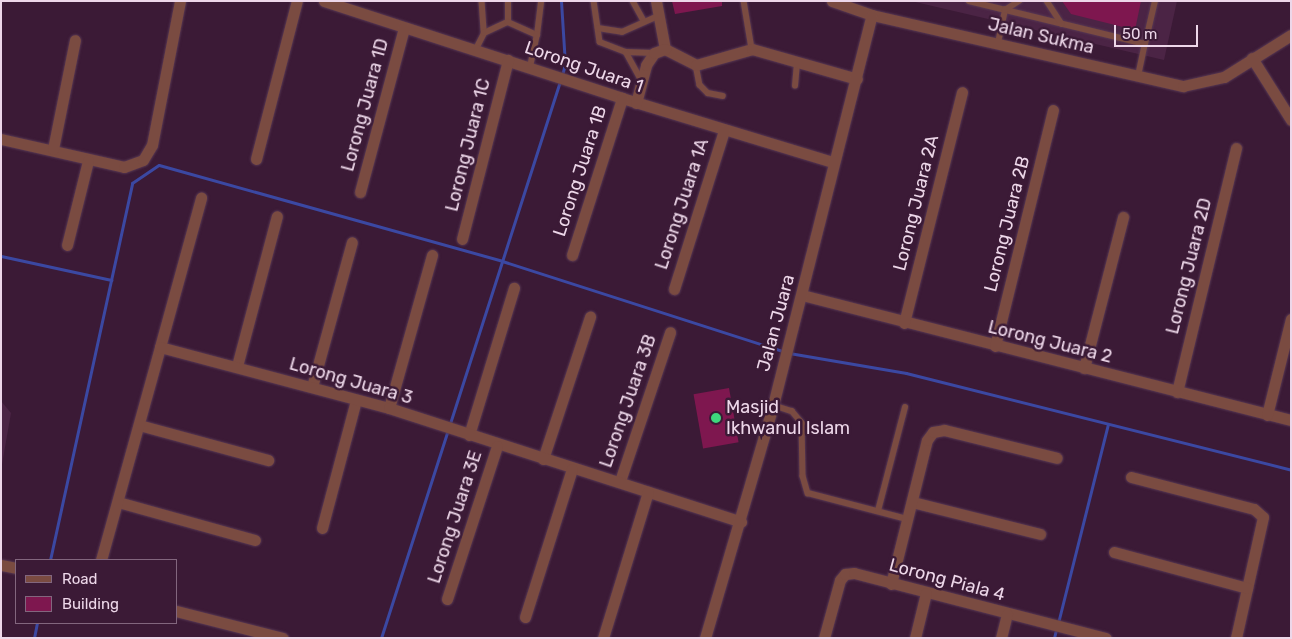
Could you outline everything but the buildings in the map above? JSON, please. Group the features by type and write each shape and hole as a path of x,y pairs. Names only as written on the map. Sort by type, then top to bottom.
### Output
{"street":[{"path":"1,140 53,149 88,161 124,167 149,155 180,1"},
{"path":"256,159 297,1"},
{"name":"Lorong Juara 1","path":"324,1 404,28 557,75 636,103 833,162"},
{"path":"636,103 640,77 659,51 656,1"},
{"name":"Jalan Sukma","path":"832,1 872,15 1183,86 1198,85 1224,77 1291,34"},
{"name":"Jalan Juara","path":"705,638 773,405 802,295 833,162 872,15"},
{"name":"Lorong Juara 1D","path":"360,192 404,28"},
{"path":"53,149 75,40"},
{"path":"659,51 696,65 752,49 798,60 856,78"},
{"path":"1252,58 1291,120"},
{"name":"Lorong Juara 1C","path":"462,239 508,60"},
{"name":"Lorong Juara 2A","path":"904,323 962,92"},
{"name":"Lorong Juara 1B","path":"572,255 622,98"},
{"name":"Lorong Juara 2B","path":"995,346 1053,110"},
{"name":"Lorong Juara 1A","path":"674,289 724,130"},
{"name":"Lorong Juara 2D","path":"1177,392 1236,148"},
{"path":"67,245 88,161"},
{"path":"101,559 201,198"},
{"path":"237,366 277,216"},
{"path":"1084,368 1123,217"},
{"path":"312,387 352,242"},
{"path":"388,408 432,255"},
{"path":"469,435 514,288"},
{"name":"Lorong Juara 2","path":"802,295 904,323 1291,420"},
{"path":"543,459 590,317"},
{"path":"1267,414 1291,318"},
{"name":"Lorong Juara 3B","path":"620,482 670,332"},
{"name":"Lorong Juara 3","path":"160,347 237,366 388,408 497,446 620,482 740,522"},
{"path":"322,528 356,400"},
{"path":"138,425 268,460"},
{"path":"891,584 926,440 933,432 944,430 1058,458"},
{"name":"Lorong Juara 3E","path":"447,599 497,446"},
{"path":"525,617 572,469"},
{"path":"1131,477 1259,511 1263,523 1236,638"},
{"path":"603,638 648,492"},
{"path":"118,502 255,540"},
{"path":"912,502 1040,534"},
{"path":"1114,552 1247,588"},
{"path":"1,564 15,568"},
{"name":"Lorong Piala 4","path":"824,638 840,580 845,574 854,573 1106,638"},
{"path":"915,638 926,593"},
{"path":"178,612 283,638"},
{"path":"1002,638 1007,614"}],"lane":[{"path":"476,49 484,33 482,1"},
{"path":"508,1 508,22"},
{"path":"530,67 542,17 541,1"},
{"path":"594,1 600,42 626,52 659,51"},
{"path":"633,1 644,22"},
{"path":"744,1 752,49"},
{"path":"970,1 1145,44"},
{"path":"998,43 1005,10 1019,1"},
{"path":"1047,1 1062,24"},
{"path":"1138,76 1155,1"},
{"path":"598,28 622,32 658,16"},
{"path":"484,33 508,22 537,35"},
{"path":"626,52 640,77"},
{"path":"795,86 798,60"},
{"path":"696,65 700,85 708,93 723,96"},
{"path":"773,405 792,410 802,423 804,482 808,492 908,519"},
{"path":"878,511 905,407"}],"shaded area":[{"path":"911,1 1177,1 1164,60"},
{"path":"1,401 11,413 1,470"}],"waterway":[{"path":"561,1 565,64 562,75"},
{"path":"381,638 560,81"},
{"path":"50,559 132,183 159,165 502,261 783,351"},
{"path":"1,256 111,280"},
{"path":"789,353 906,373 1291,470"},
{"path":"1058,623 1108,424"},
{"path":"34,638 37,624"},
{"path":"1054,638 1056,629"}],"place":[{"name":"Masjid Ikhwanul Islam","path":"716,418"}]}
